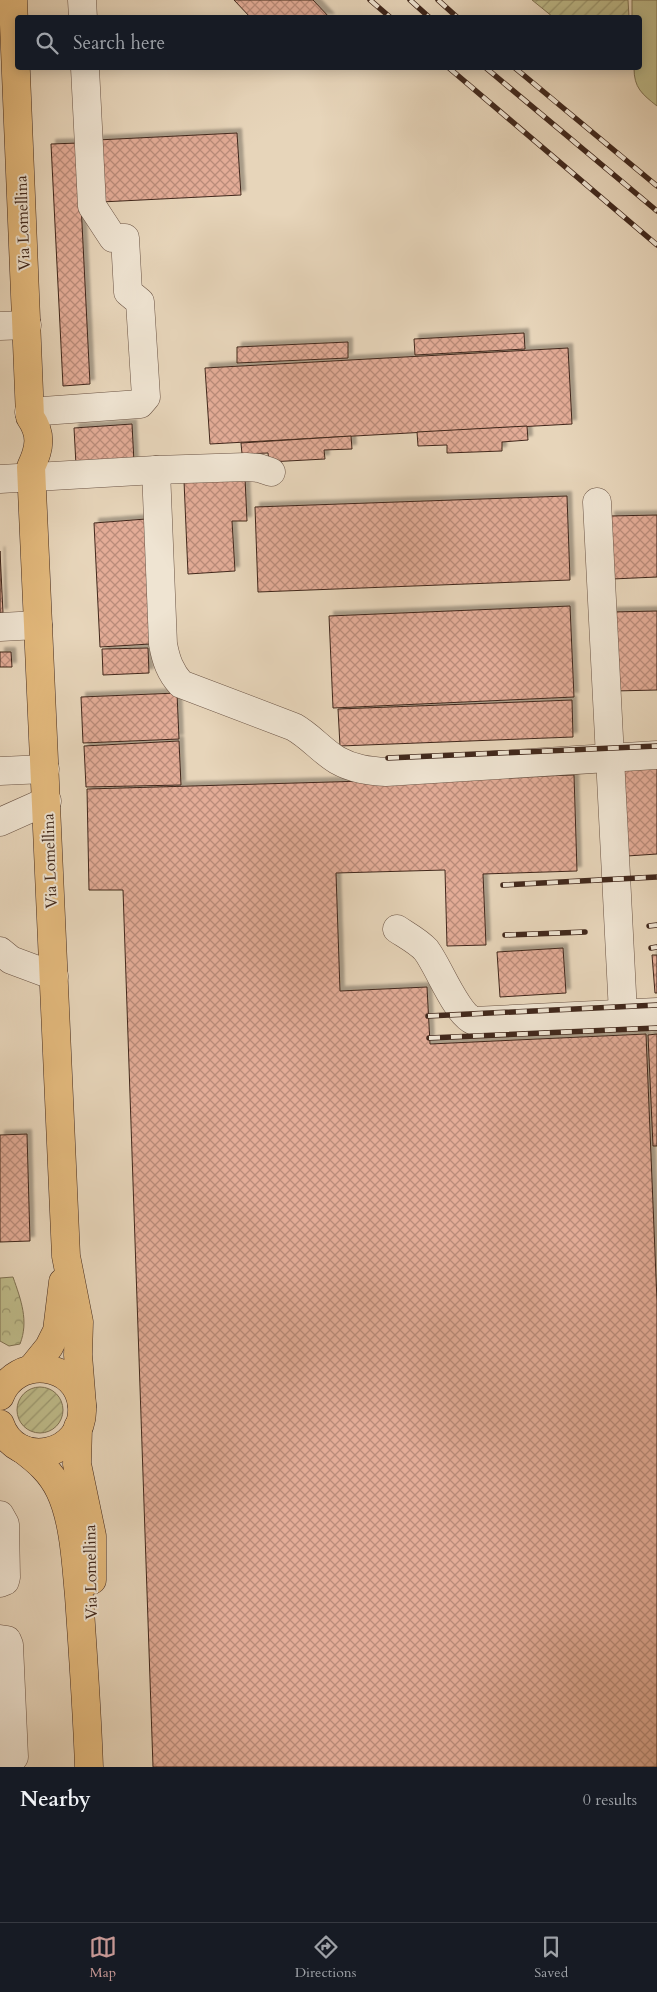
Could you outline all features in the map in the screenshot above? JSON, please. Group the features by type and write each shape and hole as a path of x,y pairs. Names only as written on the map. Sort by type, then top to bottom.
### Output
{"main road":[{"name":"Via Lomellina","path":"13,0 13,326 30,414 22,428 22,434 23,452 31,472 66,1256 78,1322 80,1416 77,1464 92,1536 93,1616 86,1688"},
{"name":"Via Lomellina","path":"0,1396 12,1378 49,1348 57,1331 66,1256"},
{"name":"Via Lomellina","path":"19,1372 46,1368 59,1372 70,1380 78,1392 80,1416"},
{"path":"22,1449 40,1453 54,1450 67,1444 76,1433 80,1416"},
{"name":"Via Lomellina","path":"1,1428 7,1438 42,1464 50,1473 60,1492 66,1510 77,1573 86,1688 89,1767"}],"lane":[{"path":"82,0 83,15"},
{"path":"30,414 140,404 146,397 140,302 128,292 125,238 113,238 92,206 85,70"},
{"path":"0,479 31,472 246,467 271,472"},
{"path":"156,470 163,644 167,662 173,676 181,684 294,726 336,759 365,770 386,772 657,754"},
{"path":"597,502 623,1013"},
{"path":"0,627 38,626"},
{"path":"0,771 45,769"},
{"path":"0,822 47,801"},
{"path":"397,929 424,948 440,972 460,1009 469,1019 474,1021 657,1012"},
{"path":"0,951 11,960 54,976"},
{"path":"0,1515 4,1524 6,1577 6,1581 0,1583"},
{"path":"0,1639 7,1640 9,1646 6,1700 14,1757 12,1761 0,1764"}],"green space":[{"path":"532,0 628,0 629,15 551,15"},
{"path":"632,0 657,0 657,106 643,94 635,81 634,70 642,70 642,15 632,15"},
{"path":"13,1277 23,1310 24,1327 20,1344 9,1346 0,1341 0,1278"},
{"path":"40,1387 53,1391 59,1397 63,1410 59,1423 53,1429 40,1433 27,1429 21,1423 17,1410 21,1397 27,1391"}],"building":[{"path":"234,0 313,0 327,15 248,15"},
{"path":"237,133 241,195 101,202 97,140"},
{"path":"78,143 90,384 63,386 51,144"},
{"path":"524,333 525,349 415,355 414,339"},
{"path":"348,342 348,358 237,363 237,347"},
{"path":"568,348 572,424 210,444 205,368"},
{"path":"132,424 134,462 76,465 74,428"},
{"path":"527,426 528,440 502,442 502,451 447,453 447,445 418,446 417,432"},
{"path":"351,436 352,449 324,450 325,459 269,462 268,453 242,454 241,443"},
{"path":"245,478 247,521 232,521 235,571 188,574 184,481"},
{"path":"567,496 570,580 258,592 255,507"},
{"path":"657,515 657,577 612,579 610,516"},
{"path":"146,519 150,644 100,647 94,523"},
{"path":"0,551 3,613 0,613"},
{"path":"570,606 574,697 333,708 329,616"},
{"path":"657,611 657,690 614,691 611,612"},
{"path":"148,648 149,673 103,675 102,649"},
{"path":"0,652 11,652 12,667 0,667"},
{"path":"177,693 179,739 83,743 81,697"},
{"path":"572,700 573,737 340,746 338,709"},
{"path":"179,741 181,785 86,787 84,746"},
{"path":"657,765 657,854 627,856 624,766"},
{"path":"574,775 577,871 483,874 486,945 447,946 445,870 336,873 340,991 427,987 430,1044 646,1034 657,1301 657,1767 153,1767 123,890 89,890 87,789"},
{"path":"563,948 566,993 500,997 497,952"},
{"path":"652,955 657,955 657,993 655,993"},
{"path":"657,1034 657,1146 653,1146 648,1035"},
{"path":"27,1134 30,1241 0,1242 0,1135"}],"railway":[{"path":"370,0 388,15"},
{"path":"410,0 427,15"},
{"path":"438,0 455,15"},
{"path":"451,70 657,245"},
{"path":"488,70 657,211"},
{"path":"517,70 657,186"},
{"path":"388,758 657,746"},
{"path":"503,885 657,877"},
{"path":"649,926 657,925"},
{"path":"505,935 585,932"},
{"path":"651,948 657,947"},
{"path":"428,1016 657,1005"},
{"path":"429,1038 657,1028"}]}
